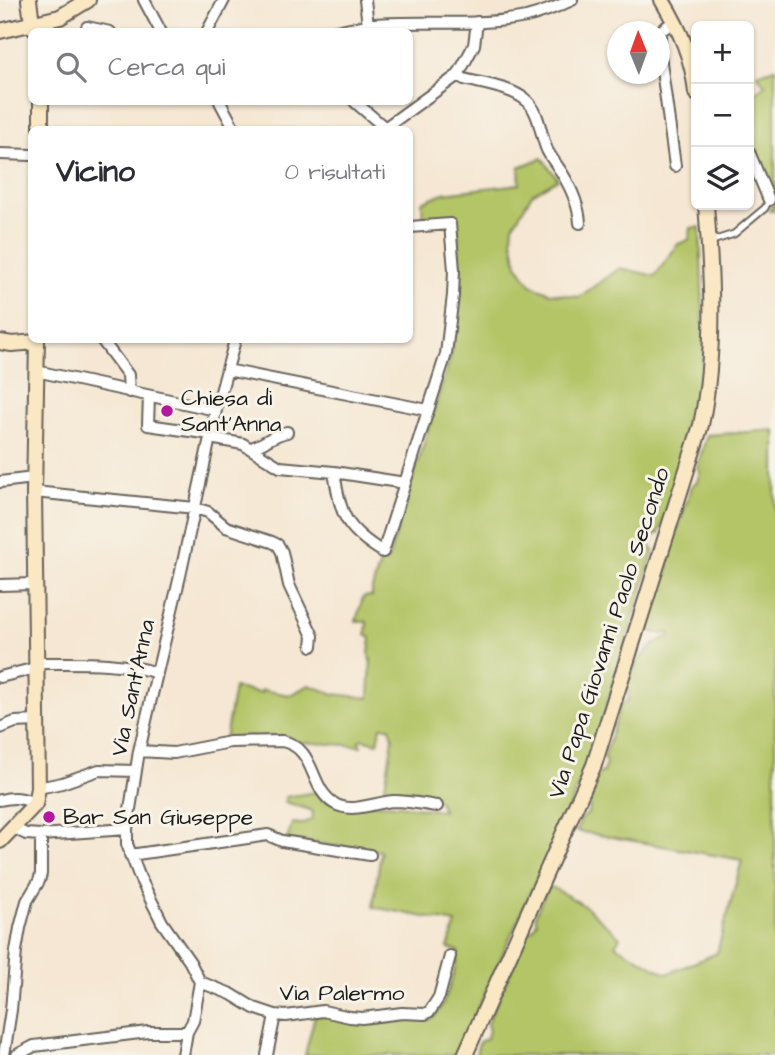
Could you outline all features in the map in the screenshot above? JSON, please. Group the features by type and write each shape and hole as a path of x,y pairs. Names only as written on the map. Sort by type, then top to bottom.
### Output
{"main road":[{"path":"662,0 691,48"},
{"path":"669,0 674,20"},
{"path":"29,2 31,26"},
{"path":"0,31 31,26 60,17 85,2"},
{"path":"52,28 60,17"},
{"path":"41,105 41,126"},
{"name":"Via Papa Giovanni Paolo Secondo","path":"465,1055 594,765 701,425 711,352 706,210"},
{"path":"0,341 28,340"},
{"path":"0,841 35,804 38,788 35,343"}],"street":[{"path":"144,0 159,28"},
{"path":"210,28 224,0"},
{"path":"365,0 368,25"},
{"path":"352,28 524,17 572,0"},
{"path":"674,20 660,31 675,166"},
{"path":"386,126 458,75 474,45 477,22"},
{"path":"87,27 92,28"},
{"path":"458,75 510,91 532,108 547,150 579,208 580,223"},
{"path":"222,105 232,126"},
{"path":"358,105 381,126"},
{"path":"0,154 28,155"},
{"path":"754,164 769,200"},
{"path":"334,471 339,499 348,524 367,542 383,552 446,354 453,295 450,224 413,227"},
{"path":"104,343 128,375 129,392"},
{"name":"Via Sant'Anna","path":"200,982 190,962 162,922 130,855 127,830 139,751 216,410 234,343"},
{"path":"227,370 428,410"},
{"path":"36,371 216,410"},
{"path":"149,396 148,425 243,443 280,467 334,471 405,483"},
{"path":"254,451 255,446 266,442 272,436 287,432"},
{"path":"0,482 195,508 208,512 226,527 278,545 289,585 313,636 312,646"},
{"path":"0,585 35,584"},
{"path":"0,677 36,668 42,663 92,663 145,669 157,673"},
{"path":"0,728 15,722 37,721"},
{"path":"139,751 174,753 230,742 290,742 304,753 320,789 335,804 352,808 397,801 437,806"},
{"path":"38,788 99,770 136,771"},
{"path":"0,800 15,797 35,804"},
{"path":"13,828 26,834 41,835 127,830"},
{"path":"4,1055 20,928 27,901 41,874 41,835"},
{"path":"130,855 268,835 282,841 370,855"},
{"name":"Via Palermo","path":"200,982 275,1015 323,1011 362,1018 402,1013 425,1014 439,997 450,956"},
{"path":"183,1055 200,982"},
{"path":"267,1055 275,1015"},
{"path":"17,1055 34,1046 148,1032 187,1032"}],"lane":[{"path":"709,242 734,234 765,208 769,200"}],"green space":[{"path":"775,68 775,211 769,211 774,200 754,153 754,94 765,85 757,74"},
{"path":"542,158 558,179 532,194 513,226 512,238 517,264 531,285 551,293 579,297 620,268 655,276 678,244 689,240 691,228 700,227 704,346 698,394 687,441 659,534 655,533 650,548 654,550 592,753 457,1055 305,1055 315,1015 408,1017 425,1020 434,1017 446,996 455,966 458,951 448,948 456,923 373,907 381,851 287,840 292,823 302,824 312,819 313,811 285,802 285,797 316,792 324,801 400,805 443,811 439,801 421,799 419,791 393,789 383,798 393,738 390,727 381,727 378,743 362,739 359,741 361,746 298,742 285,736 225,739 234,688 290,695 309,685 334,694 369,698 371,638 366,634 367,622 356,621 363,597 372,596 381,560 388,560 451,355 461,295 457,216 423,219 422,202 443,193 520,184 519,167"},
{"path":"775,430 775,1055 476,1055 479,1042 486,1039 489,1031 487,1024 528,932 537,921 535,916 547,889 552,887 585,906 620,937 615,945 667,974 717,953 742,860 576,831 590,808 597,775 603,772 606,763 604,757 621,704 628,701 629,692 626,688 633,671 648,650 671,636 670,633 653,632 647,622 661,581 668,573 667,563 692,485 697,482 700,472 697,467 707,435"}],"place":[{"name":"Chiesa di Sant'Anna","path":"167,411"},
{"name":"Bar San Giuseppe","path":"49,817"}]}
